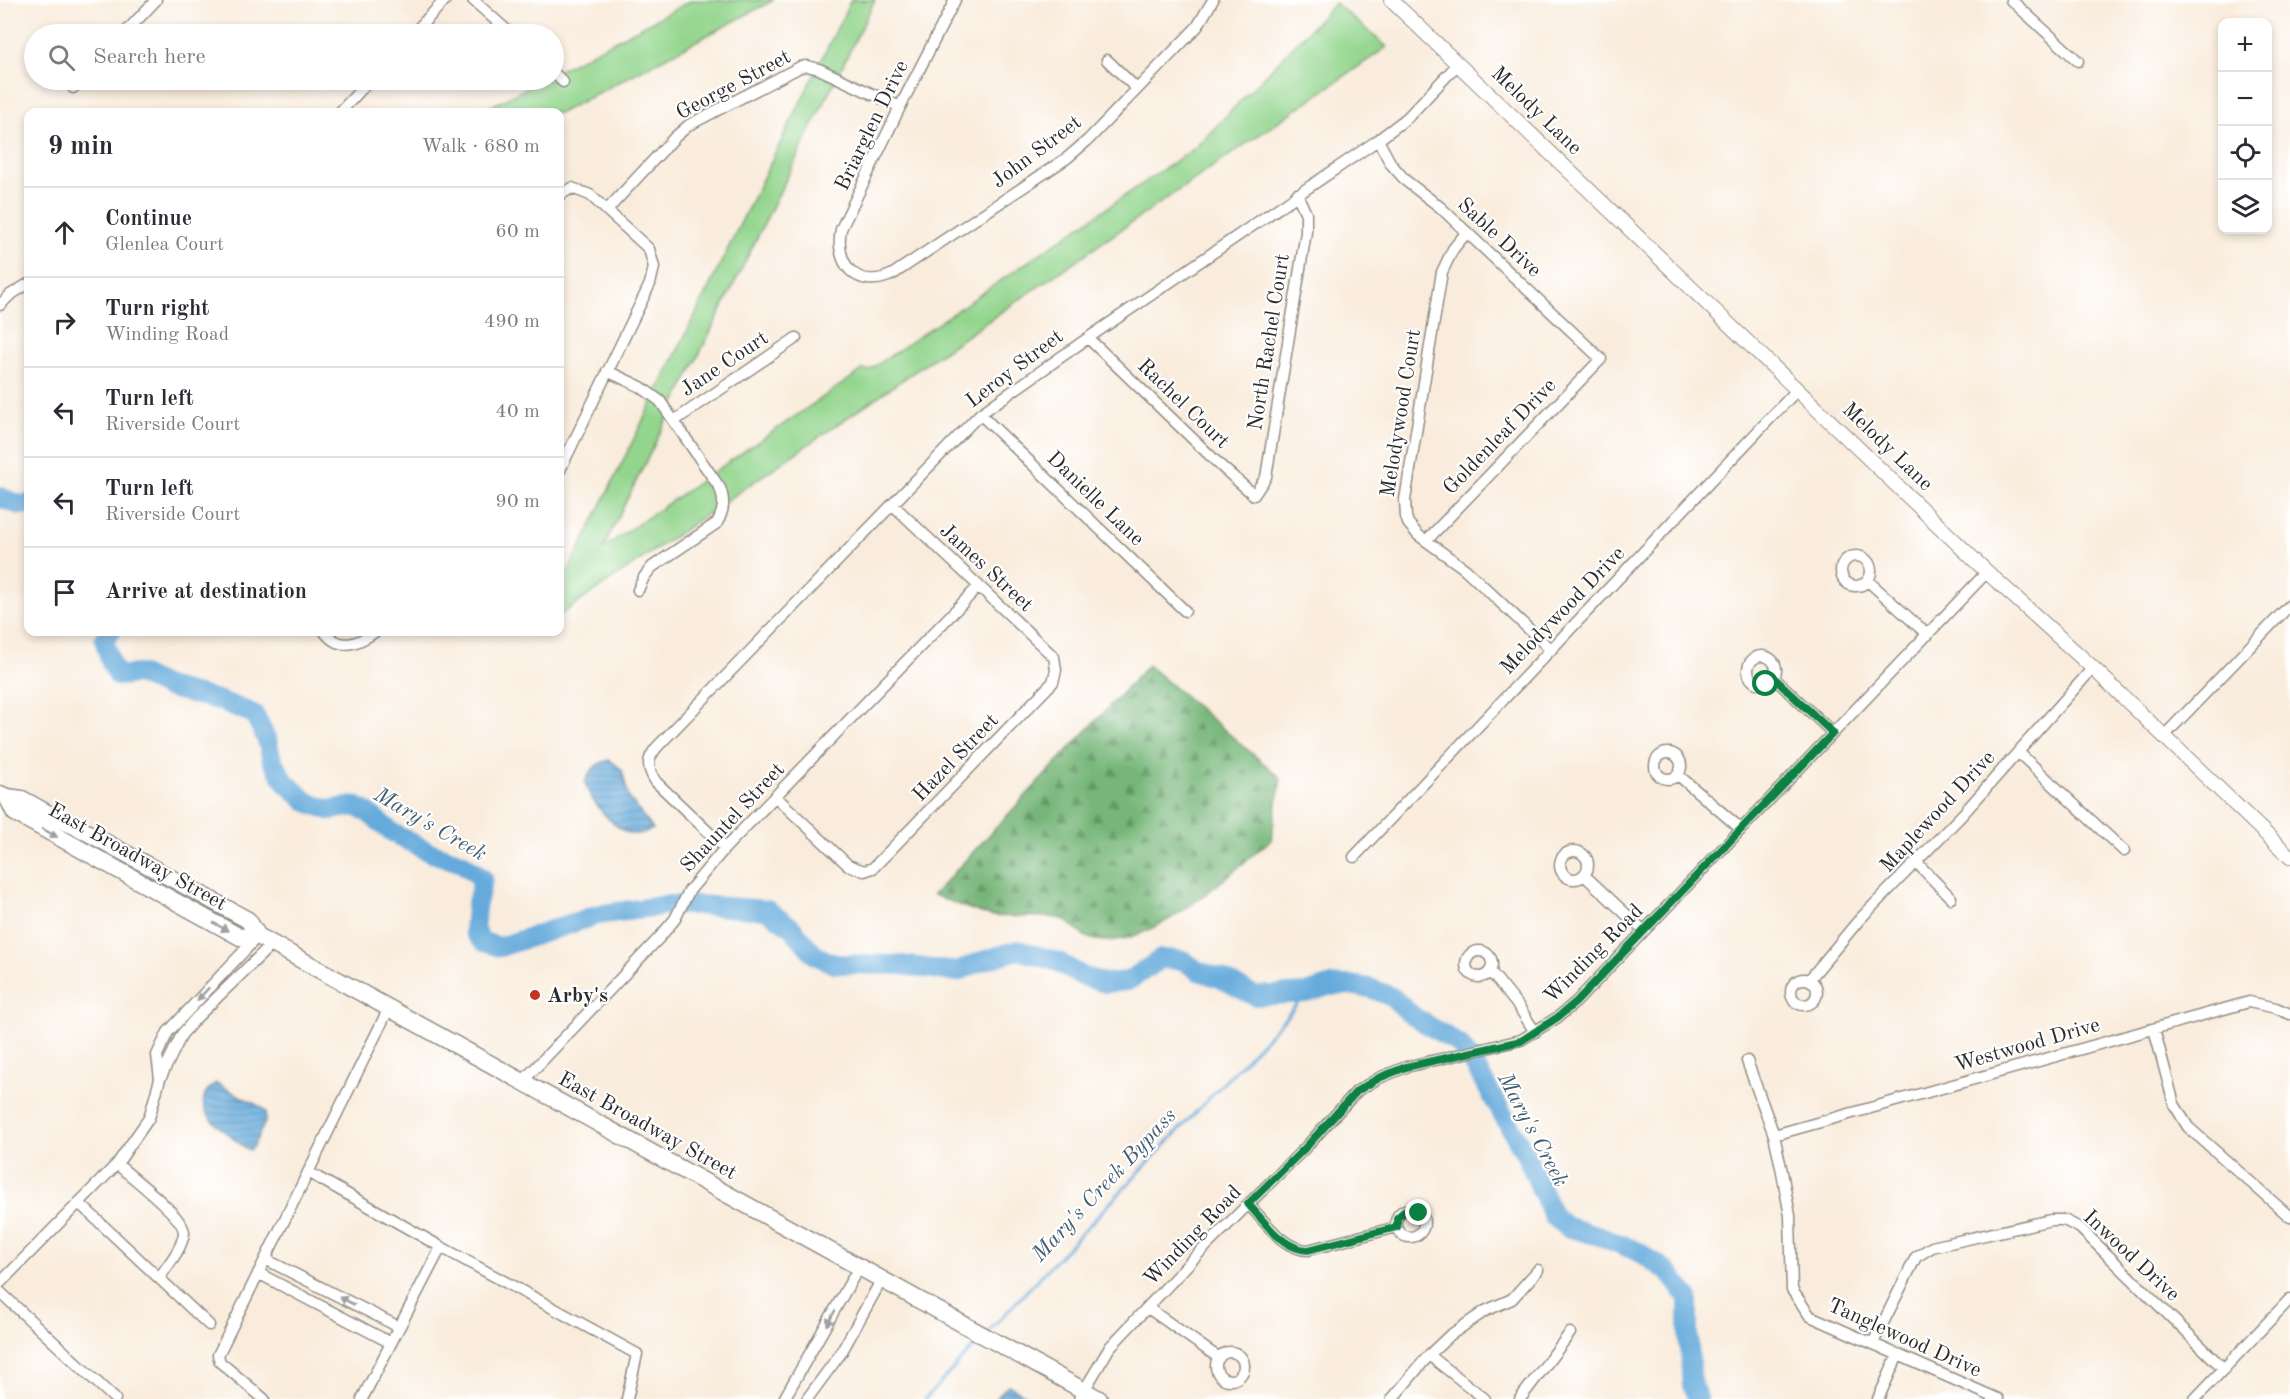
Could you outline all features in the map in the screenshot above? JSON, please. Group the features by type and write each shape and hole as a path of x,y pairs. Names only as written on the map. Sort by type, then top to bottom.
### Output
{"main road":[{"name":"East Broadway Street","path":"2,801 22,799 188,887 248,920 265,940 882,1279 1087,1396"},
{"name":"East Broadway Street","path":"2,801 15,813 240,937 265,940"},
{"path":"92,856 121,862 177,891 188,887"}],"street":[{"path":"133,24 156,0"},
{"path":"422,24 445,0"},
{"path":"473,0 500,24"},
{"name":"Briarglen Drive","path":"849,270 841,254 839,241 842,229 955,0"},
{"name":"John Street","path":"849,270 861,278 871,280 883,279 894,274 1067,158 1088,140 1197,27 1213,0"},
{"name":"Melody Lane","path":"1391,0 1987,572 2093,668 2290,857"},
{"path":"2012,0 2078,61"},
{"path":"1107,60 1137,89"},
{"name":"Leroy Street","path":"725,848 656,782 647,766 657,747 980,414 1378,140 1407,118 1458,64"},
{"name":"George Street","path":"607,210 689,125 800,67 819,69 900,108"},
{"path":"344,108 361,90"},
{"name":"Sable Drive","path":"1378,140 1391,164 1406,181 1440,207 1601,359"},
{"path":"564,193 573,188 590,195 649,249 654,267 650,285 564,462"},
{"name":"North Rachel Court","path":"1254,495 1266,477 1305,232 1306,214 1297,194"},
{"name":"Melodywood Court","path":"1467,232 1453,249 1442,272 1405,500 1406,517 1408,523 1426,541 1478,580 1551,650"},
{"path":"0,305 24,286"},
{"name":"Jane Court","path":"674,421 796,338"},
{"name":"Rachel Court","path":"1088,338 1222,468 1254,495"},
{"name":"Goldenleaf Drive","path":"1426,541 1601,359"},
{"path":"607,371 650,393 660,401 720,488 724,501 717,523 652,567 638,590"},
{"name":"Melodywood Drive","path":"1354,857 1798,389"},
{"name":"Danielle Lane","path":"980,414 1185,611"},
{"name":"James Street","path":"893,505 1054,657"},
{"name":"Winding Road","path":"1087,1396 1110,1347 1306,1147 1357,1091 1379,1078 1406,1067 1521,1041 1576,1002 1987,572"},
{"path":"1868,581 1928,634"},
{"name":"Shauntel Street","path":"522,1082 675,919 689,891 725,848 980,586"},
{"path":"2164,736 2290,605"},
{"path":"328,636 346,645 361,642 369,636"},
{"name":"Hazel Street","path":"776,797 848,865 864,871 880,864 1053,682 1056,670 1054,657"},
{"name":"Maplewood Drive","path":"1809,980 1859,920 1917,863 2093,668"},
{"path":"1774,678 1833,733"},
{"path":"2018,752 2124,851"},
{"path":"1678,775 1741,830"},
{"path":"1917,863 1951,898"},
{"path":"1584,875 1644,931"},
{"path":"0,1283 117,1164 149,1118 160,1079 157,1056 168,1032 265,940"},
{"path":"1490,971 1519,1007 1535,1032"},
{"name":"Westwood Drive","path":"1774,1135 2249,1002 2276,1008 2290,1014"},
{"path":"264,1399 220,1362 218,1355 389,1008"},
{"path":"2154,1029 2174,1104 2187,1127 2290,1217"},
{"name":"Tanglewood Drive","path":"1747,1061 1774,1135 1790,1216 1792,1290 1810,1316 1998,1399"},
{"path":"117,1164 177,1217 184,1230 182,1244 159,1278"},
{"path":"308,1172 638,1354 627,1399"},
{"path":"79,1203 209,1325"},
{"path":"1248,1204 1286,1244 1298,1249 1308,1250 1397,1227"},
{"name":"Inwood Drive","path":"1873,1343 1916,1257 1932,1247 2022,1225 2064,1220 2080,1228 2224,1369"},
{"path":"362,1399 441,1247"},
{"path":"265,1259 399,1327"},
{"path":"784,1399 859,1267"},
{"path":"1392,1399 1429,1355 1449,1336 1485,1311 1512,1299 1538,1270"},
{"path":"258,1273 391,1343"},
{"path":"807,1399 841,1353 882,1279"},
{"path":"0,1292 115,1399"},
{"path":"2195,1399 2290,1299"},
{"path":"1148,1308 1219,1358"},
{"path":"1520,1399 1570,1333"},
{"path":"1429,1355 1485,1399"},
{"path":"1878,1399 1898,1355"}],"green space":[{"path":"692,0 774,0 564,111 564,108 488,108 523,90 564,90 564,68"},
{"path":"851,0 875,0 603,548 864,369 868,371 1196,147 1335,3 1387,47 564,612 564,575 568,572"},
{"path":"1148,665 1281,778 1271,840 1190,906 1142,933 1118,940 1090,938 1062,919 987,915 933,895"}],"water":[{"path":"610,760 622,770 629,798 653,829 634,834 619,828 592,798 585,783 597,765"},
{"path":"216,1083 261,1107 266,1112 265,1122 250,1150 220,1128 205,1110 203,1101 207,1092"},
{"path":"1008,1385 1032,1399 995,1399"}],"waterway":[{"name":"Mary's Creek","path":"0,497 19,505 24,504"},
{"name":"Mary's Creek","path":"107,636 104,639 111,663 118,676 140,674 166,687 218,700 254,714 267,740 272,760 286,783 307,802 329,810 355,806 367,812 393,833 429,852 462,863 483,879 476,907 474,931 483,942 500,947 597,915 667,905 698,905 767,910 791,927 815,955 834,964 901,965 957,972 979,962 1018,950 1058,962 1082,976 1105,983 1128,981 1161,959 1183,960 1198,971 1220,978 1255,996 1306,993 1328,986 1349,985 1370,988 1392,997 1413,1016 1459,1044 1475,1066 1526,1155 1553,1216 1567,1227 1600,1236 1639,1252 1666,1270 1688,1297 1692,1385 1698,1399"},
{"name":"Mary's Creek Bypass","path":"988,1332 1287,1016 1306,993"},
{"name":"Mary's Creek Bypass","path":"925,1399 981,1339"}],"place":[{"name":"Arby's","path":"535,995"}],"route":[{"path":"1419,1213 1416,1210 1407,1209 1399,1214 1397,1227 1308,1250 1286,1244 1248,1204 1306,1147 1357,1091 1379,1078 1406,1067 1521,1041 1558,1017 1576,1002 1833,733 1774,678 1766,684"}]}
